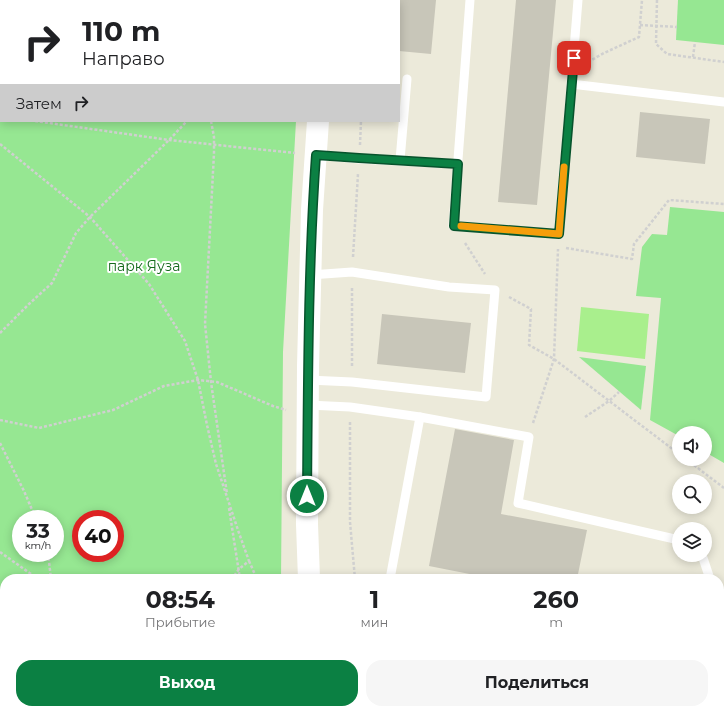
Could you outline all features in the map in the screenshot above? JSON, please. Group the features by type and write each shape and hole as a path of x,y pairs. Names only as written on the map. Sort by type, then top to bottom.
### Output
{"street":[{"path":"309,574 307,524 298,408 308,380 312,210 307,154 318,122"}],"lane":[{"path":"470,0 454,226 559,234 578,0"},
{"path":"400,160 407,78"},
{"path":"571,84 724,102"},
{"path":"307,154 458,164"},
{"path":"308,380 352,382 486,397 496,290 449,287 352,272 310,275"},
{"path":"298,408 350,407 420,417 529,437 518,503 672,538"},
{"path":"391,574 420,417"},
{"path":"704,562 708,574"}],"path":[{"path":"572,72 604,53 639,37 642,0"},
{"path":"657,0 656,44 667,54 724,62"},
{"path":"640,25 677,27"},
{"path":"693,57 695,42"},
{"path":"43,122 169,140 307,154"},
{"path":"0,333 52,283 76,233 90,217 187,122"},
{"path":"211,122 214,145 206,324 211,382 240,574"},
{"path":"352,382 352,272 361,122"},
{"path":"0,144 90,217 149,284 185,341 198,380 216,464 255,574"},
{"path":"558,246 632,260 634,244 669,200 724,204"},
{"path":"454,226 496,290 531,309 529,345 554,359 672,449"},
{"path":"529,437 554,359 559,234"},
{"path":"0,420 39,428 113,410 164,386 198,380 217,382 273,406 298,408"},
{"path":"585,417 609,401 619,392"},
{"path":"350,407 350,522 355,574"},
{"path":"0,443 32,510"},
{"path":"695,466 724,488"},
{"path":"0,552 31,574"},
{"path":"236,574 249,561"},
{"path":"49,562 50,574"}],"green space":[{"path":"678,0 724,0 724,45 676,40"},
{"name":"парк Яуза","path":"0,122 296,122 283,352 281,574 0,574"},
{"path":"670,207 724,212 724,463 712,456 712,426 672,426 672,432 650,420 661,298 636,296 642,247 652,234 667,235"},
{"path":"581,307 649,314 645,359 577,351"},
{"path":"579,357 646,366 641,410"}],"building":[{"path":"400,0 436,0 431,54 400,51"},
{"path":"516,0 556,0 537,205 498,202"},
{"path":"640,112 710,119 705,164 636,157"},
{"path":"382,314 471,323 465,373 377,364"},
{"path":"455,429 514,440 501,514 587,530 578,574 470,574 429,566"}],"slow traffic":[{"path":"461,226 559,234 564,167"}],"route":[{"path":"307,496 308,366 312,210 316,155 458,164 454,226 559,234 574,58"}]}
